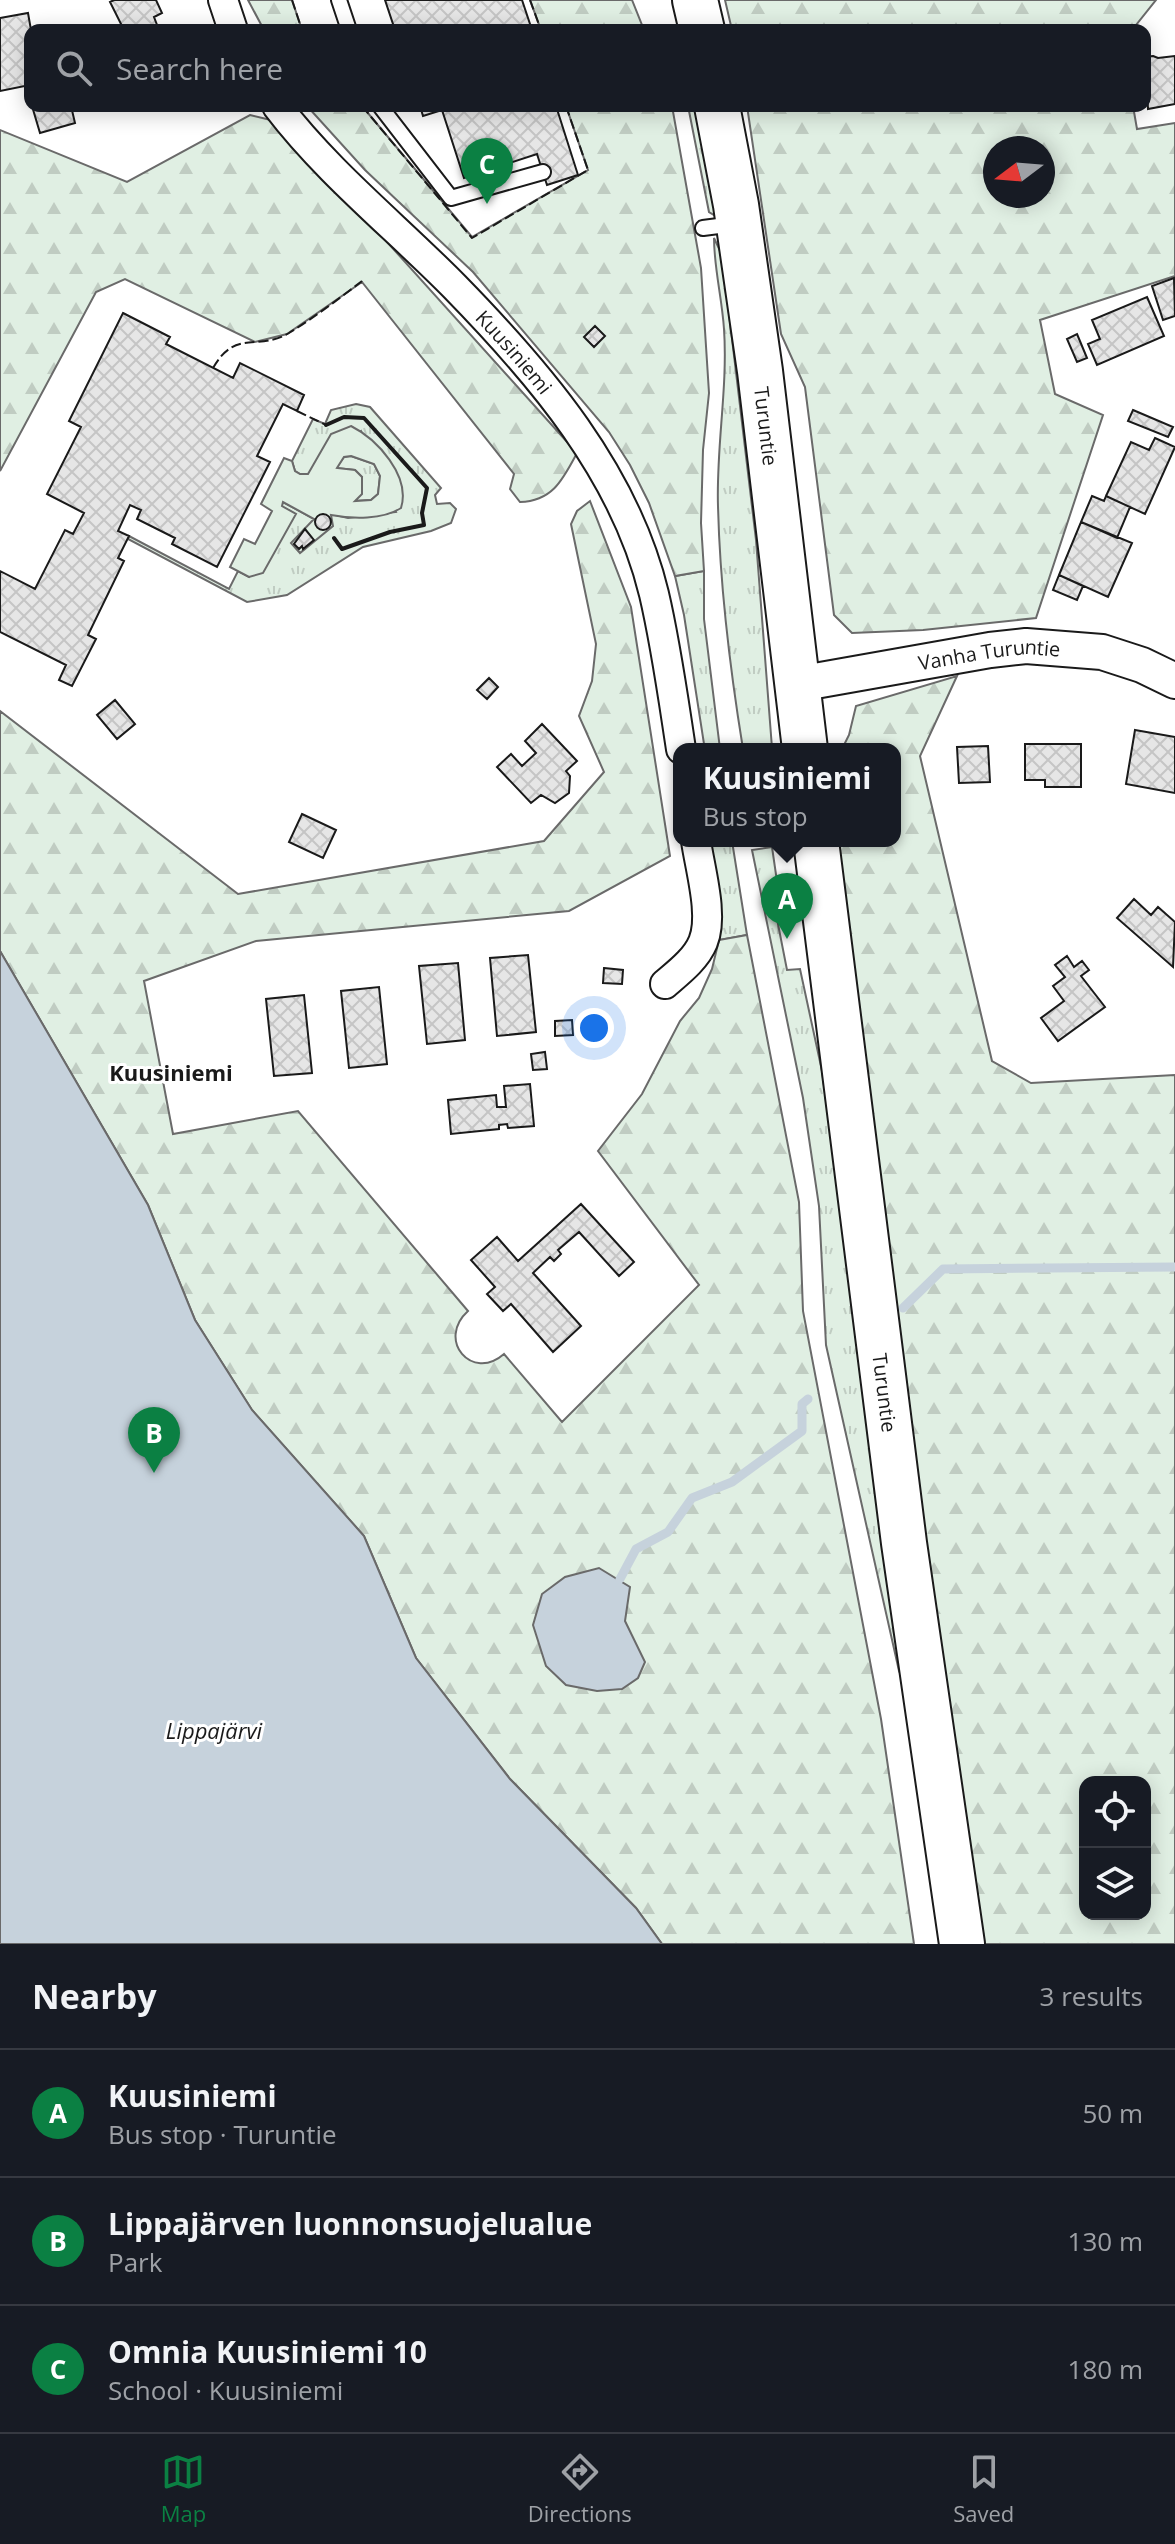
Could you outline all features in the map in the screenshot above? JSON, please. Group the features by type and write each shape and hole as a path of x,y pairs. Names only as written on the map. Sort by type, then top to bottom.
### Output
{"main road":[{"path":"695,0 701,24"},
{"name":"Turuntie","path":"717,112 721,226 760,371 804,743"},
{"name":"Turuntie","path":"817,847 904,1543 962,1944"}],"street":[{"path":"223,0 231,24"},
{"name":"Kuusiniemi","path":"282,112 320,155 456,288 497,333 558,403 608,478 629,523 653,591 680,743"},
{"name":"Vanha Turuntie","path":"798,684 1026,646 1102,652 1142,665 1175,681"},
{"path":"665,984 698,952 704,940 708,922 697,847"}],"lane":[{"path":"339,0 347,24"},
{"path":"385,112 451,198 543,172"}],"green space":[{"path":"248,0 292,0 300,24 261,24"},
{"path":"530,0 632,0 642,24 539,24"},
{"path":"725,0 1156,0 1137,24 731,24"},
{"path":"312,112 367,112 472,237 588,170 568,112 673,112 701,268 709,393 703,450 701,523 704,571 675,576 649,503 609,432 473,272 365,170"},
{"path":"689,112 699,112 718,212 714,215 709,212"},
{"path":"748,112 1134,112 1137,129 1175,123 1175,276 1040,320 1055,394 1103,415 1036,618 923,630 852,633 834,615 805,387 781,334"},
{"path":"250,115 279,122 577,453 562,480 549,493 541,498 520,502 510,489 514,474 362,282 287,334 255,342 125,279 96,292 0,471 0,130 127,182"},
{"path":"714,238 722,255 756,540 772,743 742,743 726,628 718,484 725,351"},
{"path":"356,404 370,407 441,488 435,495 437,504 450,503 456,509 451,523 431,531 363,547 287,595 247,602 128,539 129,536 229,589 238,571 249,577 295,514 281,506 283,502 314,519 331,514 348,518 396,512 361,431 308,474 295,471 292,461 313,419 325,424 331,410"},
{"path":"351,426 381,449 401,484 401,508 367,518 331,515 333,526 300,553 291,543 314,519 283,502 282,506 296,514 263,573 249,577 230,567 244,539 255,544 272,511 261,504 284,458 292,461 295,471 308,474 331,434","holes":["351,456 374,464 380,476 378,494 371,500 355,501 362,494 362,477 355,470 337,468 344,457"]},
{"path":"351,456 374,464 380,476 378,494 371,500 354,501 362,477 355,470 336,468 344,457"},
{"path":"590,501 631,607 670,856 569,911 256,941 144,981 173,1134 298,1111 468,1311 459,1322 456,1334 462,1354 480,1363 504,1354 562,1422 699,1285 598,1151 642,1094 680,1021 699,998 712,969 719,940 747,935 799,1202 803,1311 881,1719 914,1944 662,1944 636,1908 510,1779 416,1658 364,1536 252,1410 195,1320 148,1205 0,951 0,711 238,894 544,841 604,772 579,716 592,681 596,644 571,524 577,511"},
{"path":"704,571 704,619 719,743 704,743 675,576"},
{"path":"957,676 920,756 992,1061 1031,1083 1175,1075 1175,1944 981,1944 954,1786 838,847 901,847 901,743 845,743 856,706"},
{"path":"707,847 733,847 747,935 719,940 720,927"},
{"path":"772,847 780,902 777,919 787,970 800,969 822,1071 905,1683 899,1671 826,1345 819,1206 803,1098 752,850"}],"water":[{"name":"Lippajärvi","path":"0,951 148,1205 195,1320 252,1410 364,1536 416,1658 510,1779 636,1908 662,1944 0,1944"},
{"path":"599,1568 630,1587 625,1621 645,1662 638,1678 622,1689 597,1691 566,1685 546,1666 533,1625 542,1594 565,1577"}],"building":[{"path":"156,0 162,13 154,17 157,24 121,24 110,2"},
{"path":"385,0 522,0 530,24 393,24"},
{"path":"28,13 30,24 24,24 24,86 0,91 0,18"},
{"path":"1151,56 1175,56 1175,104 1151,108"},
{"path":"34,112 72,112 75,123 40,133"},
{"path":"443,112 558,112 578,175 547,185 537,154 464,178"},
{"path":"1174,278 1175,316 1163,320 1152,286"},
{"path":"1147,297 1164,336 1097,365 1088,344 1100,339 1092,320"},
{"path":"123,313 170,337 166,344 233,378 240,363 304,395 297,411 283,404 257,456 270,462 217,567 172,544 175,538 137,519 141,510 130,505 118,531 129,536 118,558 124,561 88,635 96,639 72,686 59,680 66,665 0,632 0,571 35,589 65,530 73,534 84,513 47,494 81,427 69,421"},
{"path":"595,326 605,336 594,347 584,337"},
{"path":"1077,334 1087,358 1077,362 1067,339"},
{"path":"1133,410 1173,427 1168,437 1128,421"},
{"path":"1155,438 1175,447 1145,514 1106,496 1131,442 1149,450"},
{"path":"1092,496 1104,501 1106,496 1130,507 1117,538 1081,522"},
{"path":"323,514 331,522 323,530 315,522"},
{"path":"1081,522 1132,543 1108,597 1059,575"},
{"path":"305,529 314,540 299,549 294,544"},
{"path":"1059,575 1083,586 1077,600 1053,590"},
{"path":"489,678 498,687 487,699 477,690"},
{"path":"115,700 135,724 117,739 97,715"},
{"path":"542,724 577,761 566,771 570,776 569,793 555,803 541,795 531,803 497,767 511,754 522,766 536,753 525,741"},
{"path":"1135,730 1175,737 1175,793 1126,784"},
{"path":"1025,744 1081,744 1081,787 1045,787 1045,780 1025,780"},
{"path":"988,746 990,782 959,783 957,747"},
{"path":"302,814 336,830 323,858 289,842"},
{"path":"1134,899 1151,915 1158,907 1175,922 1173,967 1117,918"},
{"path":"528,955 536,1032 497,1036 490,958"},
{"path":"1067,956 1074,967 1082,961 1089,970 1081,976 1105,1007 1058,1041 1041,1018 1064,1001 1053,986 1065,977 1055,965"},
{"path":"458,963 465,1040 427,1044 419,966"},
{"path":"604,968 623,970 622,984 603,983"},
{"path":"379,987 387,1064 349,1068 341,991"},
{"path":"304,995 312,1073 274,1076 266,999"},
{"path":"572,1020 573,1035 555,1036 555,1021"},
{"path":"545,1052 547,1069 533,1070 531,1054"},
{"path":"530,1084 534,1126 508,1128 507,1124 499,1125 499,1129 451,1134 448,1100 496,1095 497,1107 506,1107 504,1086"},
{"path":"581,1204 634,1262 619,1276 579,1232 558,1250 561,1254 554,1261 550,1257 533,1273 581,1326 553,1352 511,1304 503,1311 487,1294 495,1287 471,1260 497,1237 518,1261"}],"waterway":[{"path":"903,1308 943,1269 1175,1267"},
{"path":"620,1579 636,1549 668,1532 692,1498 732,1482 802,1431 802,1404 808,1399"}],"fence":[{"path":"292,0 300,24"},
{"path":"530,0 539,24"},
{"path":"367,112 472,238 588,170 568,112"},
{"path":"213,368 230,348 289,333 362,281"},
{"path":"297,411 326,425"}],"wall":[{"path":"326,425 344,417 364,418 427,488 422,513 424,525 390,532 342,549 334,538"}],"place":[{"name":"Omnia Kuusiniemi 10","path":"487,204"},
{"name":"Kuusiniemi","path":"787,939"},
{"name":"Lippajärven luonnonsuojelualue","path":"154,1473"}],"district":[{"name":"Kuusiniemi","path":"171,1072"}]}
